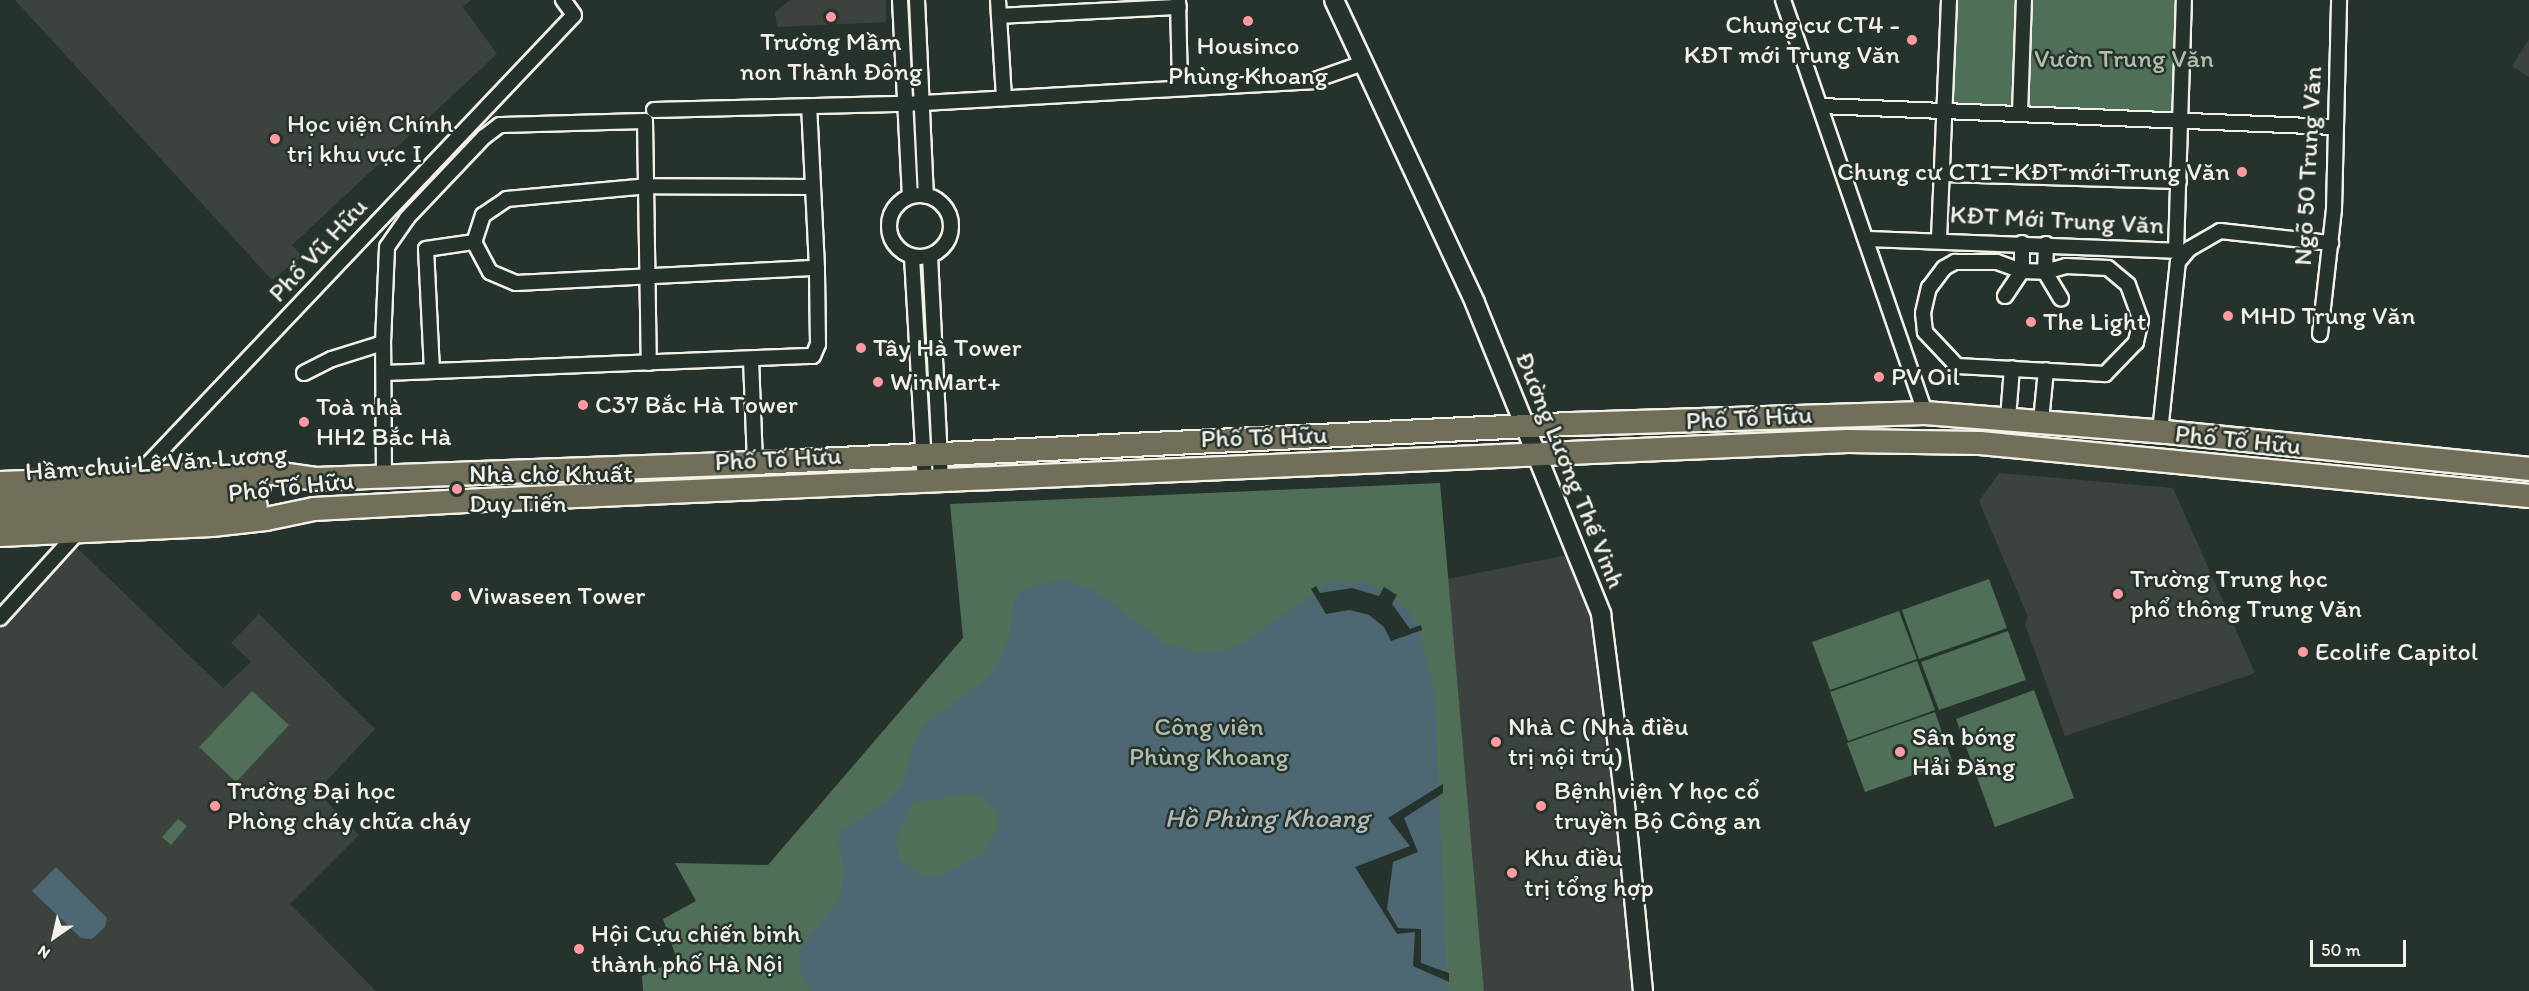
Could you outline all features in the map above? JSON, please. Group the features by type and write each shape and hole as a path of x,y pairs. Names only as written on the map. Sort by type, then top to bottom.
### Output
{"main road":[{"name":"Phố Tố Hữu","path":"0,483 133,480 274,473 316,479 755,463 1526,427 1924,413 2008,417 2529,469"},
{"path":"2161,460 2163,432"},
{"name":"Phố Tố Hữu","path":"0,535 212,525 266,519 314,509 933,480 1909,440 2161,460 2529,496"},
{"name":"Hầm chui Lê Văn Lương","path":"0,501 276,488 316,479"},
{"name":"Hầm chui Lê Văn Lương","path":"0,518 277,505 314,509"}],"street":[{"name":"Phố Vũ Hữu","path":"133,480 574,15 563,0"},
{"path":"900,0 910,196"},
{"path":"917,0 926,196"},
{"path":"998,0 1004,98"},
{"name":"Đường Lương Thế Vinh","path":"1334,0 1472,296 1601,614 1607,641 1642,991"},
{"path":"1783,0 1868,239 1924,413"},
{"path":"1939,239 1949,0"},
{"path":"2019,113 2024,0"},
{"name":"KĐT Mới Trung Văn","path":"1868,239 1939,239 2176,251 2184,0"},
{"name":"Ngõ 50 Trung Văn","path":"2320,334 2331,243 2339,0"},
{"path":"999,16 1178,3 1180,88"},
{"path":"654,110 905,104 1312,81 1363,63"},
{"path":"1821,106 2336,127"},
{"path":"385,372 813,356 818,344 817,268 809,107"},
{"path":"384,475 384,260 394,233 484,136 500,125 645,121 649,186 647,279 649,363"},
{"name":"KĐT Mới Trung Văn","path":"1943,174 2179,181"},
{"path":"813,187 649,186 507,199 483,215 474,242 490,272 516,283 647,279 817,268"},
{"path":"910,196 926,196 943,206 951,224 946,243 930,256 912,257 894,245 888,229 896,205 910,196"},
{"path":"2163,432 2178,262 2189,249 2220,231 2331,243"},
{"path":"432,371 426,249 474,242"},
{"path":"2005,296 2022,271 2022,243"},
{"path":"2046,244 2044,273 2061,299"},
{"path":"930,256 933,480"},
{"path":"912,257 932,455"},
{"path":"1955,262 1997,262 2022,271 2044,273 2066,266 2108,268 2128,285 2142,320 2136,342 2105,374 1957,366 1925,333 1923,313 1929,288 1944,268 1955,262"},
{"path":"304,373 332,359 383,344"},
{"path":"751,359 755,463"},
{"path":"2008,417 2012,368"},
{"path":"2042,421 2046,370"},
{"path":"0,618 80,530"}],"shaded area":[{"name":"Học viện Chính trị khu vực I","path":"15,0 471,0 463,7 497,54 292,245 302,256 272,280"},
{"name":"Trường Mầm non Thành Đông","path":"790,0 886,0 886,22 777,27 775,12"},
{"path":"2529,39 2529,77 2512,66"},
{"name":"Trường Trung học phổ thông Trung Văn","path":"1999,473 2173,488 2255,673 2065,736 2025,624 2028,617 1979,501"},
{"name":"Trường Đại học Phòng cháy chữa cháy","path":"74,545 223,688 251,662 231,643 259,614 375,729 317,791 359,835 290,904 376,991 0,991 0,624"},
{"name":"Bệnh viện Y học cổ truyền Bộ Công an","path":"1572,554 1595,621 1636,991 1484,991 1447,579"}],"green space":[{"name":"Vườn Trung Văn","path":"1951,0 2184,0 2180,119 1945,111"},
{"name":"Hồ Phùng Khoang","path":"1440,483 1484,991 643,991 642,976 677,960 663,919 696,901 675,863 768,865 963,638 950,504"},
{"name":"Sân bóng Hải Đăng","path":"1989,579 2007,628 1919,659 1902,610"},
{"name":"Sân bóng Hải Đăng","path":"1899,611 1917,659 1830,690 1812,642"},
{"name":"Sân bóng Hải Đăng","path":"2008,631 2026,680 1939,710 1921,662"},
{"name":"Sân bóng Hải Đăng","path":"1917,661 1935,710 1848,741 1830,692"},
{"path":"2034,690 2074,798 1995,827 1956,719"},
{"path":"252,691 289,725 236,782 199,747"},
{"name":"Sân bóng Hải Đăng","path":"1935,712 1952,761 1865,792 1847,743"},
{"path":"178,819 187,826 171,845 162,837"}],"water":[{"name":"Hồ Phùng Khoang","path":"1058,579 1095,591 1165,643 1199,653 1225,651 1242,644 1328,583 1365,583 1383,590 1409,611 1418,627 1435,691 1447,991 811,991 802,976 799,958 802,946 840,898 844,869 838,840 841,831 885,802 902,784 916,738 924,725 987,678 1001,659 1009,638 1014,601 1022,590","holes":["971,793 985,799 996,812 999,827 982,854 938,877 921,875 899,859 896,840 913,803"]},
{"path":"56,867 107,918 105,927 92,939 81,938 32,891"}],"pier":[{"path":"1316,586 1320,593 1352,588 1379,596 1384,587 1397,595 1392,604 1410,629 1421,625 1422,630 1391,641 1384,627 1369,615 1349,610 1326,614 1311,589"},
{"path":"1443,784 1443,793 1404,818 1418,852 1393,862 1387,909 1398,928 1421,929 1421,963 1449,973 1449,982 1413,966 1415,932 1397,934 1355,867 1410,846 1388,818"}],"place":[{"name":"Trường Mầm non Thành Đông","path":"831,17"},
{"name":"Housinco Phùng Khoang","path":"1248,21"},
{"name":"Chung cư CT4 - KĐT mới Trung Văn","path":"1912,40"},
{"name":"Học viện Chính trị khu vực I","path":"275,139"},
{"name":"Chung cư CT1 - KĐT mới Trung Văn","path":"2242,172"},
{"name":"MHD Trung Văn","path":"2228,316"},
{"name":"The Light","path":"2031,322"},
{"name":"Tây Hà Tower","path":"861,348"},
{"name":"PV Oil","path":"1879,377"},
{"name":"WinMart+","path":"878,382"},
{"name":"C37 Bắc Hà Tower","path":"583,405"},
{"name":"Toà nhà HH2 Bắc Hà","path":"304,422"},
{"name":"Nhà chờ Khuất Duy Tiến","path":"457,489"},
{"name":"Trường Trung học phổ thông Trung Văn","path":"2118,594"},
{"name":"Viwaseen Tower","path":"456,596"},
{"name":"Ecolife Capitol","path":"2303,652"},
{"name":"Nhà C (Nhà điều trị nội trú)","path":"1496,742"},
{"name":"Sân bóng Hải Đăng","path":"1900,752"},
{"name":"Trường Đại học Phòng cháy chữa cháy","path":"215,806"},
{"name":"Bệnh viện Y học cổ truyền Bộ Công an","path":"1541,806"},
{"name":"Khu điều trị tổng hợp","path":"1512,873"},
{"name":"Hội Cựu chiến binh thành phố Hà Nội","path":"579,949"}],"park label":[{"name":"Công viên Phùng Khoang","path":"1209,742"}]}
